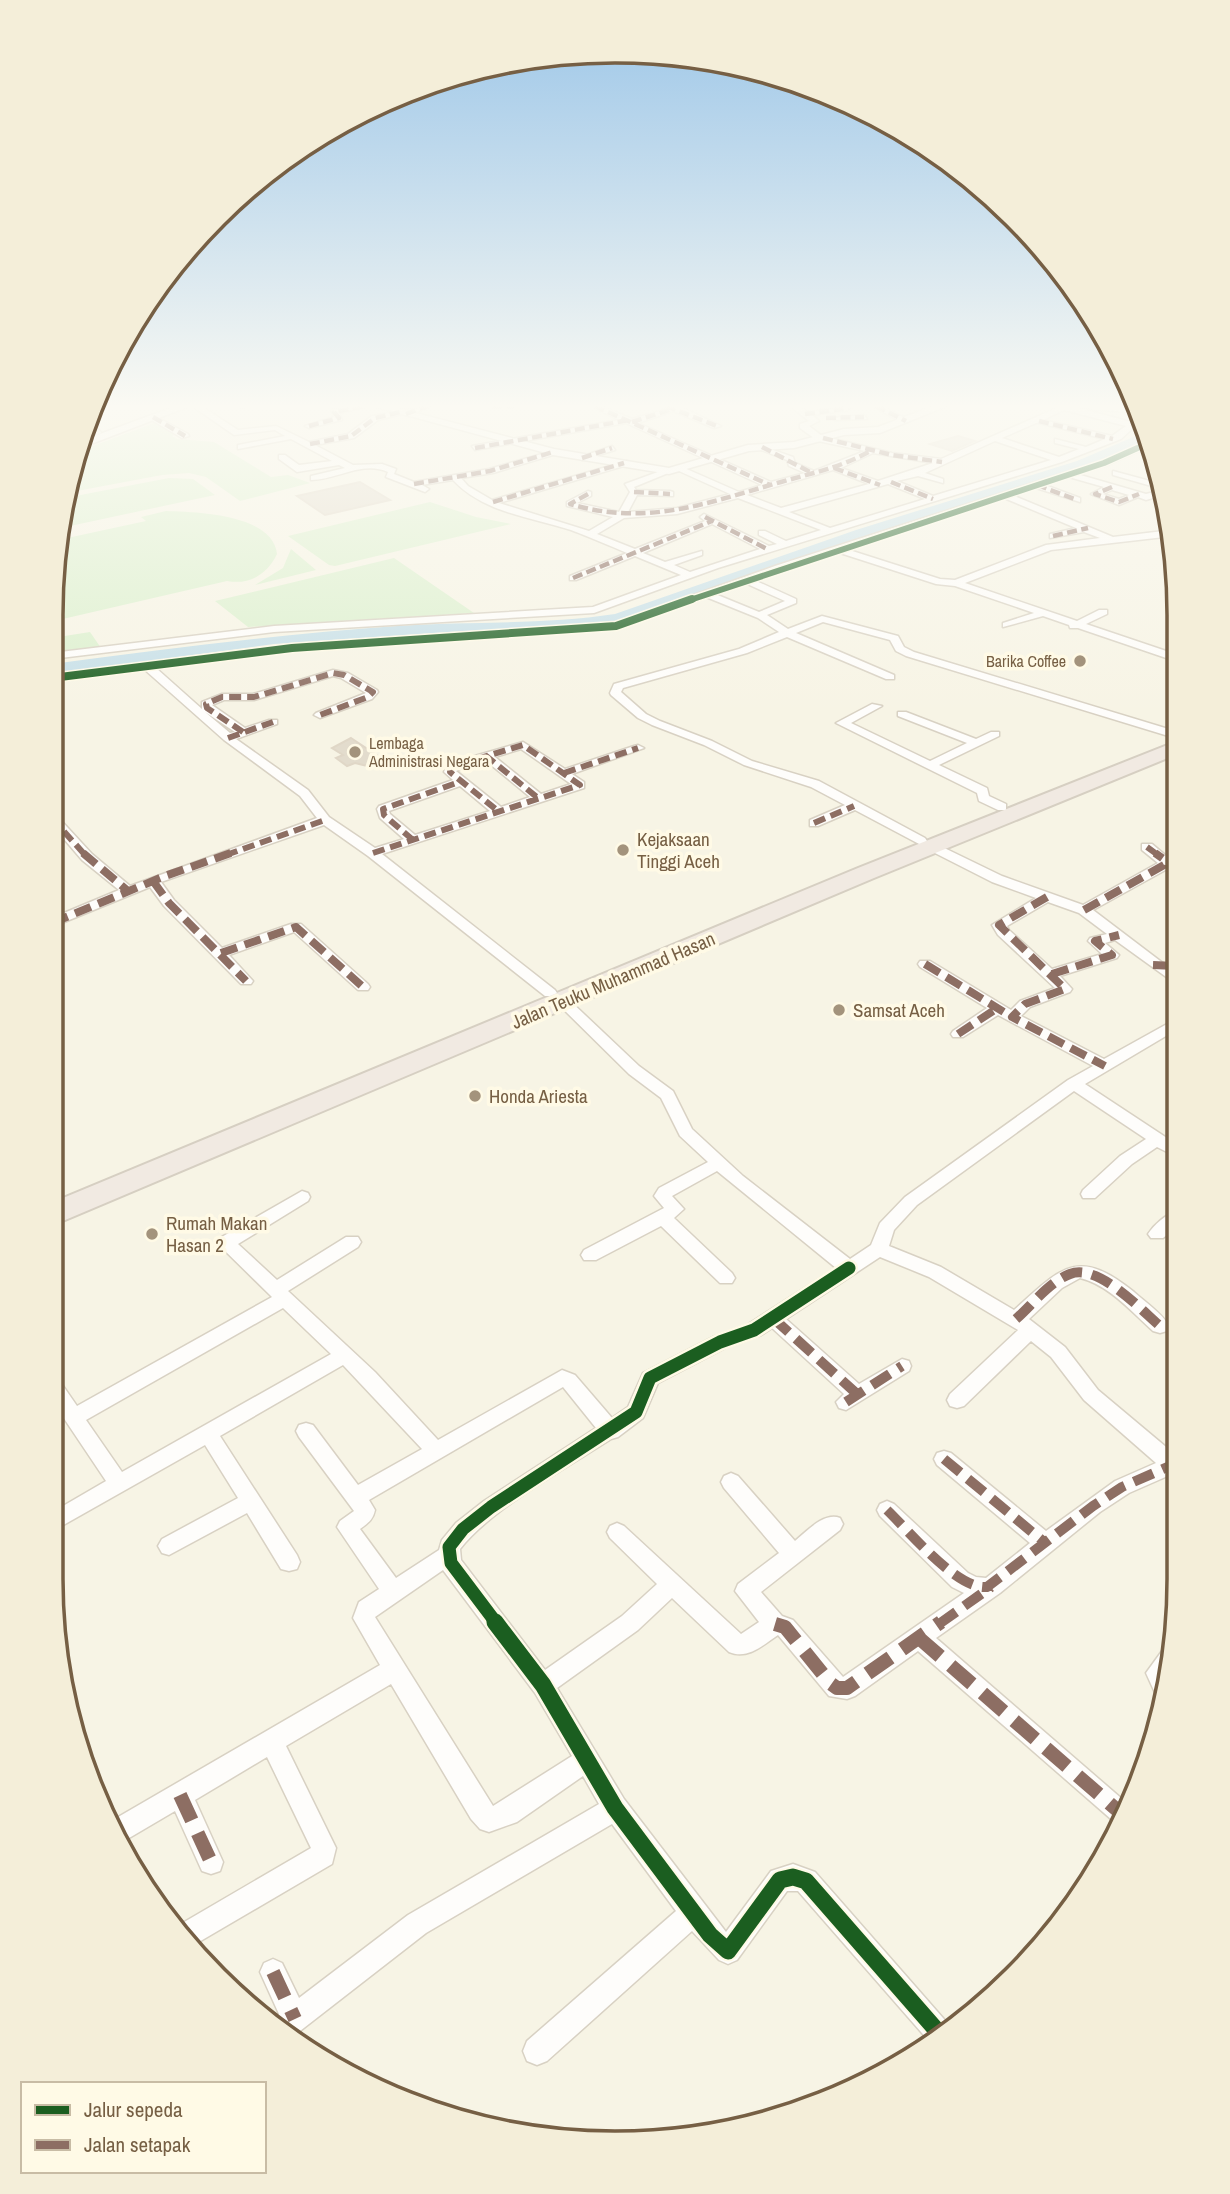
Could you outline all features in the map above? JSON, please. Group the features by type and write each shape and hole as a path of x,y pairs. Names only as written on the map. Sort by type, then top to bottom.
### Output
{"highway":[{"name":"Jalan Teuku Muhammad Hasan","path":"927,844 1002,807 1158,752"},
{"name":"Jalan Teuku Muhammad Hasan","path":"63,1210 556,997 861,870 1158,752"},
{"name":"Jalan Teuku Muhammad Hasan","path":"63,1192 497,1022"}],"street":[{"path":"512,508 590,534 689,575"},
{"path":"591,508 622,515 696,508"},
{"path":"590,534 622,515 625,508"},
{"path":"775,508 831,530"},
{"path":"782,511 792,508"},
{"path":"63,655 143,648 274,629 584,611 902,508"},
{"path":"63,677 363,641 604,628 634,622 746,579 966,508"},
{"path":"1038,508 1112,540"},
{"path":"690,510 733,529 743,538 769,550"},
{"path":"1068,520 1084,516"},
{"path":"573,578 712,521"},
{"path":"1053,536 1088,528"},
{"path":"762,533 787,545"},
{"path":"956,583 1049,547 1161,534"},
{"path":"836,549 939,582 956,583 1167,656"},
{"path":"665,565 699,553"},
{"path":"746,579 793,601 761,616"},
{"path":"706,594 761,616 787,633 890,677"},
{"path":"1074,626 1103,612"},
{"path":"1007,625 1040,614"},
{"path":"1167,734 910,654 900,649 894,638 827,620 743,651 637,680 613,690 642,716 656,723 708,743 748,763 815,784 997,879 1084,910 1167,974"},
{"path":"143,648 147,667 228,738 304,793 324,821 373,853 556,997 634,1070 667,1095 685,1132 785,1220 849,1268"},
{"path":"243,732 207,708 206,704 222,697 254,697 333,673 356,680 373,692 369,697 320,715"},
{"path":"842,704 860,713"},
{"path":"876,706 842,723 983,791 983,798 1002,807"},
{"path":"902,714 976,743"},
{"path":"228,738 273,722"},
{"path":"931,765 995,734"},
{"path":"373,853 580,785 523,745 451,767 450,772 498,811"},
{"path":"564,773 638,748"},
{"path":"485,755 538,798"},
{"path":"412,840 384,815 383,809 462,781"},
{"path":"814,823 854,806"},
{"path":"63,918 153,881 324,821"},
{"path":"63,830 88,857 128,891"},
{"path":"1147,847 1167,859"},
{"path":"1084,910 1167,863"},
{"path":"153,881 169,903 246,981"},
{"path":"1013,1017 1025,1004 1064,991 1065,987 1003,932 999,925 1047,897"},
{"path":"221,953 296,928 363,986"},
{"path":"1052,974 1112,956 1095,941 1119,935"},
{"path":"925,964 996,1009 1105,1066"},
{"path":"1153,965 1167,966"},
{"path":"958,1034 996,1009"},
{"path":"588,1759 508,1813 489,1820 395,1669 364,1613 448,1555 453,1540 476,1517 611,1431 636,1412 647,1382 656,1374 774,1318 880,1249 886,1227 911,1201 1074,1084 1167,1029"},
{"path":"1074,1084 1167,1146"},
{"path":"1089,1194 1126,1160 1157,1139"},
{"path":"590,1255 675,1210 662,1196 664,1192 719,1163"},
{"path":"302,1197 226,1241 345,1355 437,1452"},
{"path":"663,1217 726,1278"},
{"path":"1157,1234 1167,1226"},
{"path":"74,1417 279,1294 352,1242"},
{"path":"880,1249 935,1272 1023,1325 1058,1352 1091,1395 1167,1461"},
{"path":"957,1400 1070,1274 1087,1270 1101,1277 1160,1325"},
{"path":"774,1318 852,1398 902,1366"},
{"path":"63,1516 345,1355"},
{"path":"356,1497 562,1378 568,1380 611,1431"},
{"path":"63,1401 118,1483"},
{"path":"306,1431 366,1514 348,1528 393,1592"},
{"path":"207,1433 289,1562"},
{"path":"944,1459 1044,1542"},
{"path":"833,1524 746,1591 775,1625 785,1627 837,1688 847,1688 992,1586 1044,1542 1122,1487 1167,1471"},
{"path":"731,1482 793,1555"},
{"path":"169,1546 251,1501"},
{"path":"887,1510 960,1580 972,1588 992,1586"},
{"path":"617,1532 737,1645 748,1643 775,1625"},
{"path":"448,1555 458,1573 543,1685 615,1808 692,1914 728,1951 780,1880 793,1877 806,1881 935,2029"},
{"path":"543,1685 630,1623 673,1583"},
{"path":"919,1638 1116,1809"},
{"path":"123,1828 395,1669"},
{"path":"191,1932 323,1855 324,1848 272,1743"},
{"path":"180,1795 211,1862"},
{"path":"288,2024 417,1924 615,1808"},
{"path":"537,2051 692,1914"},
{"path":"273,1972 288,2023"}],"green space":[{"path":"74,508 152,508 71,526"},
{"path":"403,508 450,508 511,524 335,566 329,565 288,536"},
{"path":"166,511 231,518 262,531 272,541 277,554 263,573 250,580 227,581 63,619 69,538 146,521 141,517"},
{"path":"291,549 316,570 255,585 283,568"},
{"path":"394,558 474,613 248,627 215,601"},
{"path":"90,632 101,648 63,653 63,636"}],"building":[{"path":"315,508 354,508 325,515"},
{"name":"Lembaga Administrasi Negara","path":"351,738 384,760 367,766 355,763 347,766 336,758 343,755 332,748"}],"waterway":[{"path":"63,668 274,639 464,626 586,623 618,618 939,508"}],"marked path":[{"path":"585,508 624,515 650,515 688,508"},
{"path":"705,517 729,527 743,538 769,550"},
{"path":"573,578 712,521"},
{"path":"1053,536 1088,528"},
{"path":"243,732 207,708 206,704 222,697 254,697 333,673 344,675 373,692 368,697 320,715"},
{"path":"228,738 273,722"},
{"path":"373,853 580,785 523,745 451,767 450,772 498,811"},
{"path":"564,773 638,748"},
{"path":"485,755 538,798"},
{"path":"413,840 384,815 383,809 462,781"},
{"path":"814,823 854,806"},
{"path":"63,918 165,876 325,820"},
{"path":"63,830 87,857 128,891"},
{"path":"1084,910 1164,865 1165,860 1147,847"},
{"path":"153,881 169,903 246,981"},
{"path":"1047,897 999,925 1003,932 1065,989 1025,1004 1012,1017 1105,1066"},
{"path":"221,953 296,927 363,987"},
{"path":"1052,974 1112,955 1095,941 1119,935"},
{"path":"925,964 1012,1017"},
{"path":"1153,965 1167,966"},
{"path":"958,1034 996,1009"},
{"path":"1016,1319 1056,1283 1070,1274 1080,1272 1092,1274 1117,1289 1160,1326"},
{"path":"773,1318 857,1394"},
{"path":"846,1402 902,1366"},
{"path":"944,1459 1044,1542"},
{"path":"887,1510 960,1580 983,1588 992,1586 1093,1506 1122,1487 1167,1467"},
{"path":"775,1624 785,1627 830,1683 837,1688 847,1688 991,1587"},
{"path":"919,1638 1116,1809"},
{"path":"180,1795 211,1862"},
{"path":"273,1972 295,2019"}],"cycle path":[{"path":"63,677 292,648 616,626 778,568 963,508"},
{"path":"849,1268 754,1330 720,1342 650,1378 636,1412 491,1507 463,1529 449,1547 451,1563 543,1685 615,1808 710,1935 728,1951 780,1880 793,1877 806,1881 935,2029"}],"place":[{"name":"Barika Coffee","path":"1080,661"},
{"name":"Lembaga Administrasi Negara","path":"355,752"},
{"name":"Kejaksaan Tinggi Aceh","path":"623,850"},
{"name":"Samsat Aceh","path":"839,1010"},
{"name":"Honda Ariesta","path":"475,1096"},
{"name":"Rumah Makan Hasan 2","path":"152,1234"}]}
